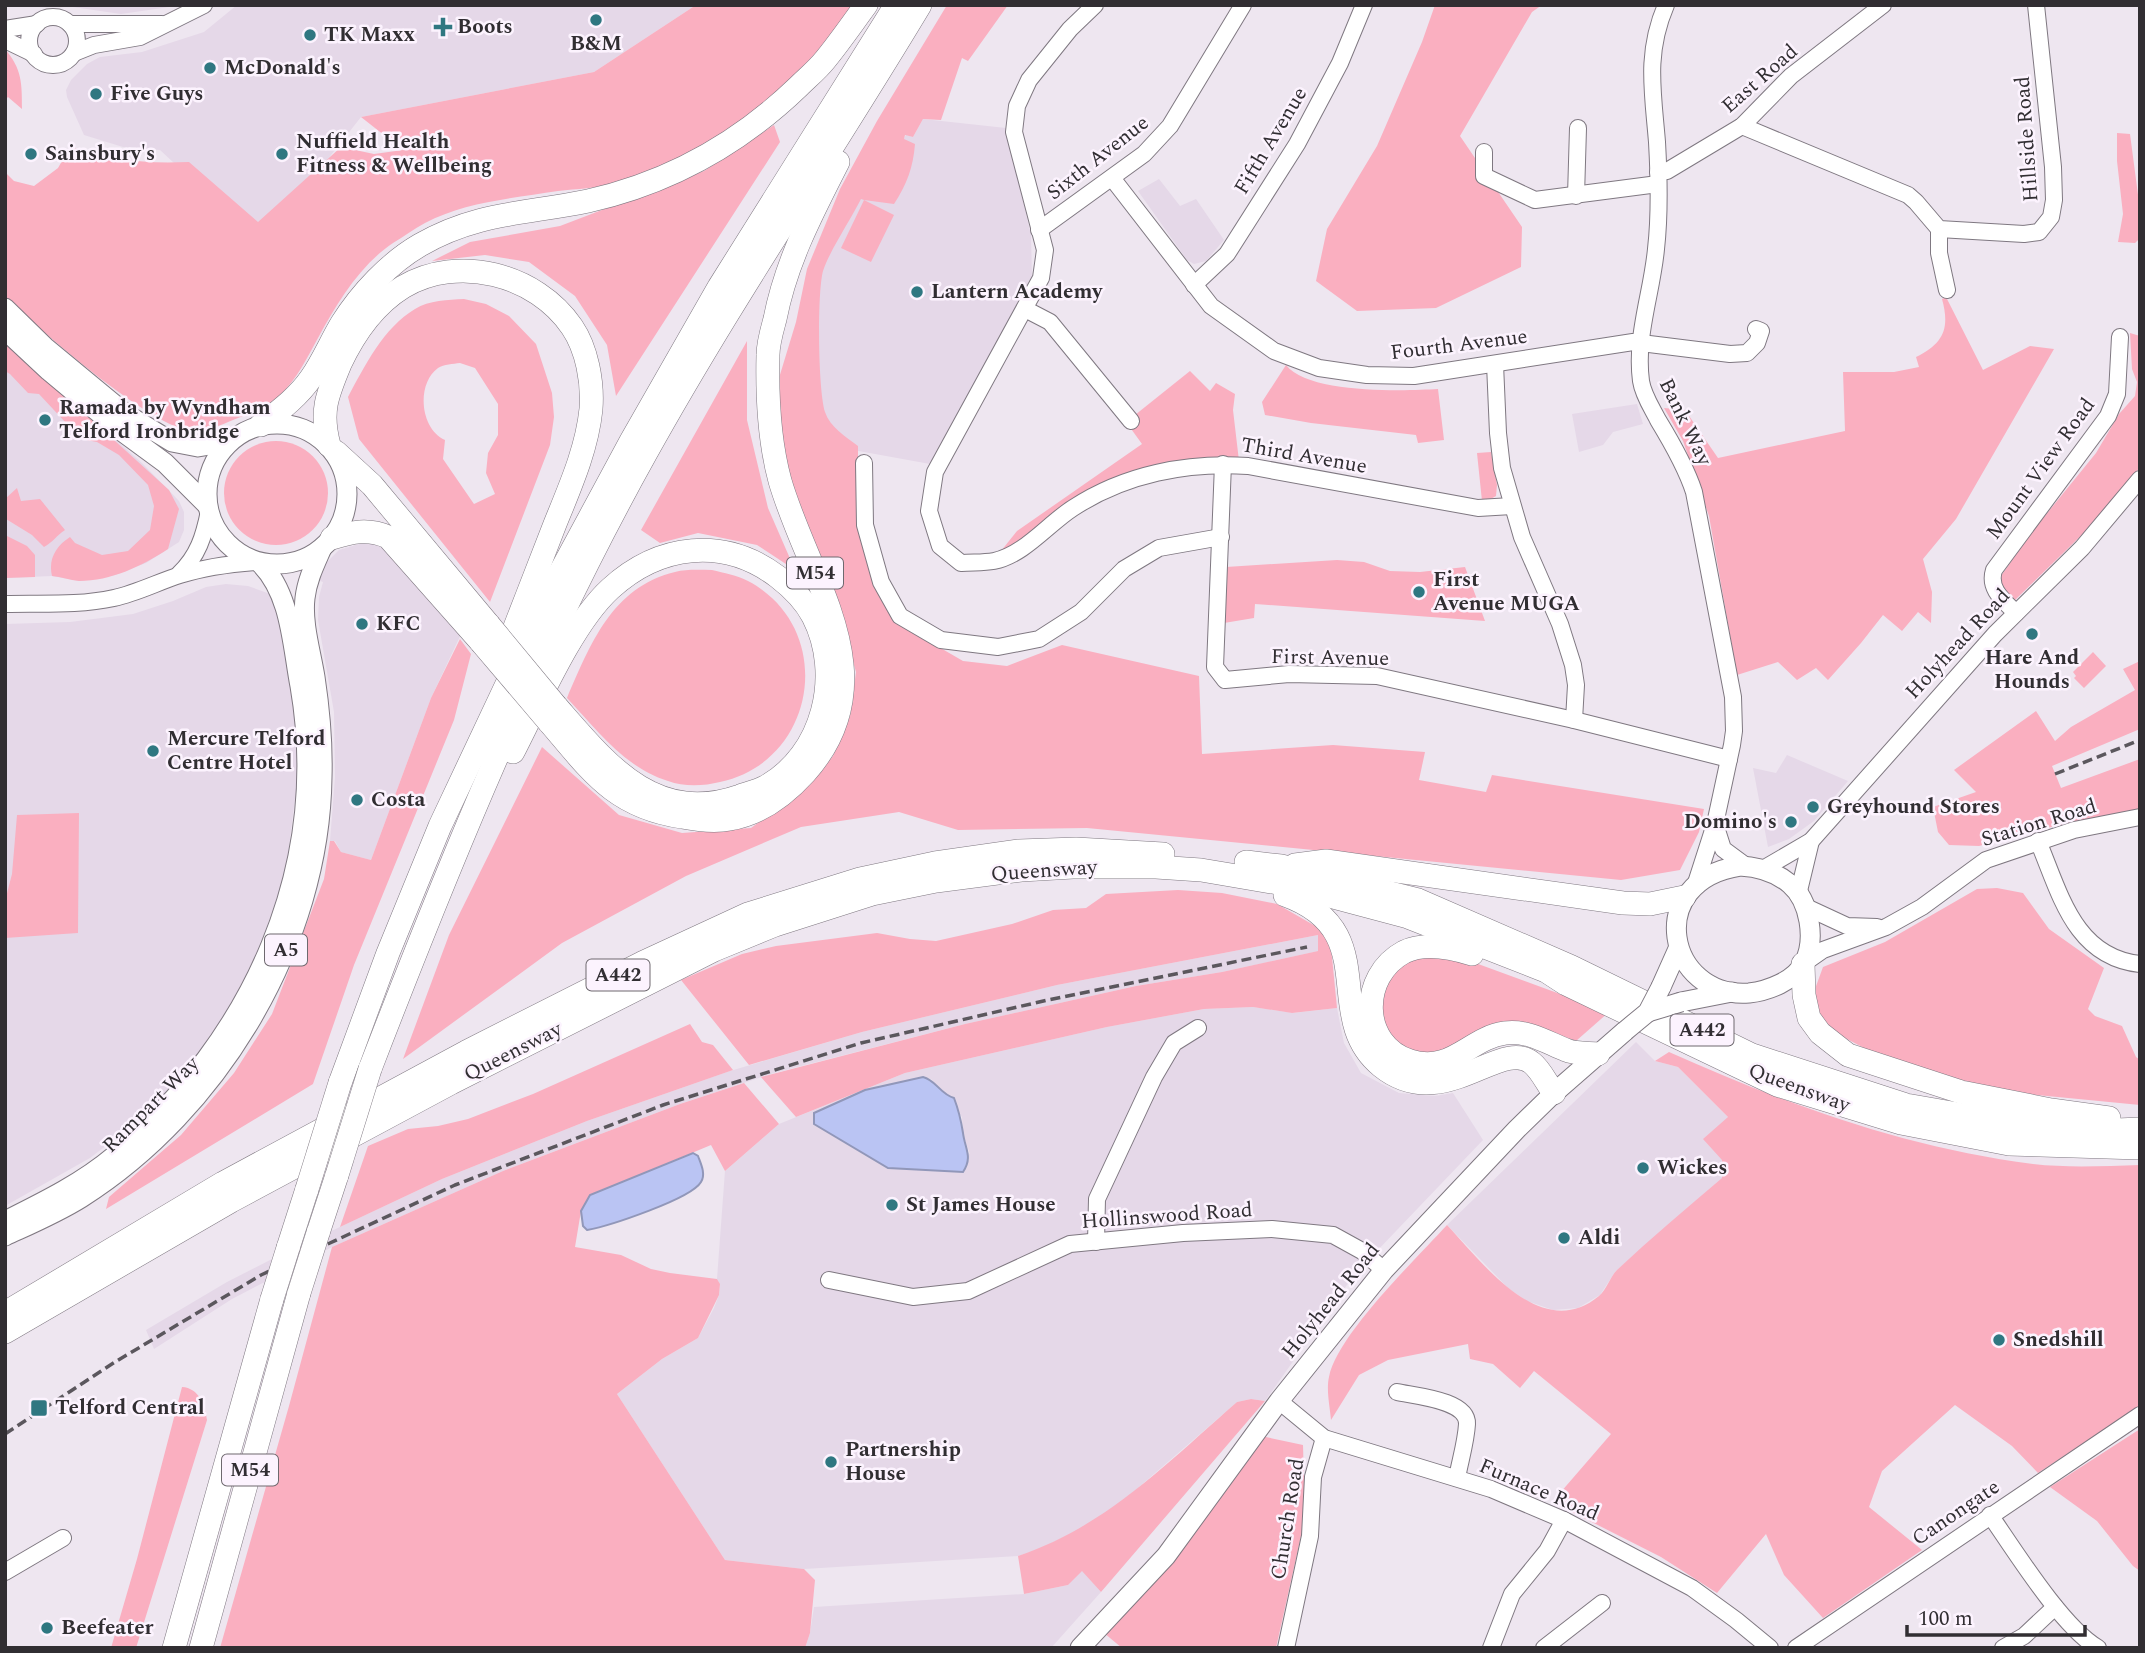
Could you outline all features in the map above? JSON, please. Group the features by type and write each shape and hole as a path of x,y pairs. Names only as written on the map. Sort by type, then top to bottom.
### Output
{"highway":[{"path":"261,425 296,397 311,378 360,298 390,268 417,247 448,230 481,218 589,200 635,188 719,150 773,111 824,62 866,5"},
{"name":"M54","path":"440,826 556,580 631,441 719,287 896,5"},
{"name":"M54","path":"201,1648 299,1293 370,1069 437,896 506,734 574,592 645,455 728,311 920,5"},
{"name":"M54","path":"174,1648 272,1299 340,1083 388,953 440,826 471,738 577,468 589,427 589,374 583,350 572,327 552,305 522,284 482,272 459,270 426,277 404,286 383,301 348,347 325,406 325,430 332,449 372,485 485,634 552,714 584,765 611,789 636,806 660,814 698,820 728,819 770,804 797,782 819,758 830,739 842,697 843,661 827,603 792,518 780,479 769,415 768,352 779,296 790,260 876,79"},
{"name":"M54","path":"327,543 362,531 376,532 388,537 485,634"},
{"name":"M54","path":"437,896 584,620 608,591 636,568 660,557 696,550 730,552 764,567 790,587 812,616 825,649 825,704 810,745 790,768 765,787 723,802 689,803 655,795 630,782 552,714"},
{"name":"Queensway","path":"9,1309 223,1182 466,1052 642,963 748,914 860,879 935,863 1019,851 1123,850 1281,866 1418,900 1572,967 1752,1055 1906,1105 2015,1124 2095,1131 2140,1128"},
{"name":"A442","path":"1281,866 1326,861 1623,903 1650,904 1690,890"},
{"name":"A442","path":"1156,867 1180,876 1270,890 1319,912 1331,923 1342,946 1354,1024 1359,1038 1379,1064 1390,1072 1402,1078 1431,1084 1453,1080 1499,1060 1522,1058 1531,1062 1554,1093"},
{"name":"Queensway","path":"5,1332 231,1201 451,1083 714,950 775,925 872,894 936,881 1034,870 1156,867 1248,876 1408,917 1546,971 1566,984 1777,1084 1901,1123 2009,1144 2140,1148"},
{"name":"A442","path":"1566,984 1467,953 1424,948 1405,951 1385,966 1374,984 1370,1007 1373,1023 1385,1046 1398,1056 1424,1064 1448,1060 1506,1033 1521,1033 1547,1040 1567,1051 1598,1054"},
{"name":"A442","path":"1803,964 1804,995 1809,1018 1820,1034 1849,1055 1961,1092 2051,1110 2107,1117 2140,1128"},
{"name":"A442","path":"5,1348 56,1303"}],"main road":[{"path":"5,307 45,347 126,414 172,442 198,447 228,442 261,425 281,424 318,435 332,449 343,466 348,492 345,511 327,543 304,559 272,565 257,562 228,543 208,508 165,463 116,428 5,330"},
{"path":"208,508 208,483 212,466 228,442"},
{"name":"Rampart Way","path":"5,1236 81,1198 118,1171 169,1125 213,1076 243,1032 280,968 303,897 320,812 320,708 305,598 310,577 327,543"},
{"name":"Rampart Way","path":"5,1220 56,1195 112,1157 154,1120 185,1087 216,1045 241,1009 264,964 293,877 304,812 306,747 304,711 280,589 270,574 257,562"},
{"path":"1755,868 1791,885 1801,900 1810,931 1803,964 1782,983 1749,993 1733,992 1712,985 1694,973 1678,949 1678,915 1690,890 1721,869 1755,868"},
{"name":"Holyhead Road","path":"1648,1012 1678,949"},
{"name":"Holyhead Road","path":"1080,1648 1166,1556 1279,1401 1384,1270 1554,1093 1648,1012 1681,1002 1733,992"}],"street":[{"path":"74,53 94,45 140,37 204,5"},
{"path":"1039,230 1014,132 1017,106 1029,80 1070,29 1095,5"},
{"name":"Sixth Avenue","path":"1039,230 1144,154 1170,126 1243,5"},
{"name":"Fifth Avenue","path":"1194,285 1227,254 1297,144 1340,63 1364,5"},
{"name":"Bank Way","path":"1666,5 1657,29 1651,88 1658,178 1657,248 1639,342 1641,385 1688,475 1694,492 1733,697 1734,731 1715,824 1690,890"},
{"name":"East Road","path":"1484,152 1484,176 1535,201 1576,196 1658,178 1742,125 1791,76 1883,5"},
{"name":"Hillside Road","path":"1940,229 2030,234 2042,230 2051,218 2054,200 2053,167 2036,5"},
{"path":"5,29 37,24 52,17 70,24 168,24"},
{"path":"34,54 31,35 37,24"},
{"path":"5,40 34,54 45,63 57,65 69,60 74,53 77,38 70,24"},
{"path":"1742,125 1908,195 1940,229 1939,253 1947,290"},
{"path":"1576,196 1577,128"},
{"name":"Fourth Avenue","path":"1112,178 1211,306 1274,351 1319,368 1367,375 1413,376 1639,342 1730,354 1747,353 1757,344 1761,331 1756,328"},
{"name":"Third Avenue","path":"1039,230 1045,250 1041,278 934,472 929,511 940,546 961,563 995,561 1031,543 1072,508 1111,486 1169,469 1223,464 1248,466 1478,508 1511,506"},
{"path":"1025,309 1050,323 1131,421"},
{"name":"Mount View Road","path":"2016,613 1994,589 1991,580 1994,570 2125,389 2120,337"},
{"path":"1494,364 1502,468 1522,537 1560,624 1573,665 1576,685 1574,720"},
{"path":"864,463 865,526 881,582 900,616 941,640 998,647 1039,639 1081,612 1124,569 1159,548 1221,537"},
{"name":"First Avenue","path":"1223,464 1215,667 1225,680 1289,674 1377,676 1574,720 1729,759"},
{"name":"Holyhead Road","path":"1811,841 2016,613 2082,548 2140,479"},
{"path":"177,576 191,562 199,547 208,508"},
{"path":"5,604 45,604 111,598 149,589 177,576 214,566 257,562"},
{"name":"Station Road","path":"1803,964 1823,950 1886,927 1922,907 1986,860 2074,830 2140,817"},
{"path":"1715,824 1723,849 1755,868 1811,841"},
{"path":"1811,841 1801,900 1847,926 1886,927"},
{"path":"2038,841 2075,926 2086,940 2112,956 2140,964"},
{"path":"1096,1242 1097,1199 1148,1090 1174,1043 1198,1028"},
{"name":"Hollinswood Road","path":"830,1280 913,1297 968,1291 1069,1244 1183,1233 1272,1229 1333,1235 1362,1251 1384,1270"},
{"path":"1397,1392 1418,1388 1462,1410 1467,1421 1457,1478"},
{"name":"Furnace Road","path":"1279,1401 1324,1438 1491,1489 1564,1520 1692,1588 1770,1648"},
{"name":"Canongate","path":"1796,1648 2140,1415"},
{"name":"Church Road","path":"1286,1648 1310,1535 1313,1477 1324,1438"},
{"path":"1990,1515 2055,1606 2089,1643 2098,1648"},
{"path":"1491,1648 1512,1594 1547,1551 1564,1520"},
{"path":"5,1572 63,1538"},
{"path":"1544,1648 1602,1603"},
{"path":"2003,1648 2024,1636 2055,1606"}],"shaded area":[{"path":"59,5 183,5 121,14"},
{"path":"237,5 696,5 594,72 361,117 261,244 160,150 123,147 84,135 66,90 71,80 87,64 100,57 142,52 204,32"},
{"path":"696,5 853,5 831,35 779,91 719,138 686,157 652,172 609,185 473,205 425,223 393,243 370,262 350,286 292,382 280,395 258,410 203,430 193,431 174,426 124,396 95,374 5,296 5,172 14,181 34,186 58,168 70,147 128,160 189,162 258,222 341,147 374,154 403,150 361,117 594,72"},
{"path":"947,5 1008,5 968,61 962,58 941,120 923,119 913,137 905,135 904,139 915,144 914,153 909,176 894,204 861,199 823,271 819,319 821,384 827,417 858,446 858,525 874,581 894,621 963,661 1007,666 1062,645 1199,676 1202,754 1333,745 1425,752 1419,780 1486,792 1492,775 1704,809 1699,832 1680,870 1621,880 1087,828 958,830 899,812 801,827 686,876 562,943 403,1059 449,935 542,747 619,815 682,833 751,828 810,785 833,756 850,716 856,672 844,630 797,508 777,425 779,378 796,322 807,269 840,189 877,121"},
{"path":"1435,5 1542,5 1532,12 1460,136 1522,227 1521,267 1436,308 1357,311 1316,281 1327,229 1377,146"},
{"path":"5,49 15,63 20,77 22,109 8,97 5,100"},
{"name":"Lantern Academy","path":"923,119 1006,128 1031,235 1032,277 930,464 820,444 812,271 870,177 895,153 906,135 913,137"},
{"path":"774,125 780,142 616,396 607,345 575,296 529,262 485,255 432,261 470,242 560,226 704,171"},
{"path":"2117,133 2130,134 2140,210 2140,238 2135,243 2118,242 2123,214"},
{"path":"1159,179 1180,206 1196,199 1224,240 1206,261 1194,264 1187,260 1138,191"},
{"path":"864,200 894,215 871,262 841,248"},
{"path":"1946,297 1983,370 2030,346 2054,349 1956,519 1923,559 1932,592 1931,623 1918,612 1902,631 1883,615 1828,680 1816,668 1797,680 1778,662 1737,675 1709,516 1683,441 1664,408 1685,410 1718,458 1845,431 1843,372 1894,372 1919,367 1916,357 1933,346 1942,334 1945,318 1942,299"},
{"path":"464,299 486,304 509,316 536,344 552,393 554,417 550,445 490,602 359,439 348,397 376,348 404,317 426,304","holes":["460,363 475,368 498,404 498,435 488,453 486,473 495,494 474,504 443,459 445,440 430,426 426,417 424,395 426,384 438,368"]},
{"path":"2130,333 2140,336 2140,467 2099,518 2014,601 1999,582 2001,576 2031,533 2096,453 2119,414 2135,396 2137,382 2132,369"},
{"path":"5,341 143,464 179,501 184,512 184,530 179,542 146,563 115,575 79,581 52,576 5,578"},
{"path":"5,341 169,490 179,509 168,549 137,567 103,578 79,581 52,576 54,554 70,537 75,543 102,555 128,551 150,530 154,506 148,485 119,455 97,442 81,439 39,394 28,393 5,371"},
{"path":"747,341 747,420 768,508 795,570 757,545 698,533 660,543 641,530"},
{"path":"1286,365 1297,374 1335,386 1381,390 1438,389 1444,440 1418,443 1416,435 1265,415 1262,402"},
{"path":"1190,371 1210,391 1216,383 1235,394 1233,410 1239,461 1162,468 997,556 1017,531 1142,444 1129,426 1135,415"},
{"path":"1637,404 1643,424 1613,432 1603,445 1579,452 1572,414"},
{"path":"276,441 296,445 313,456 324,473 328,493 324,513 313,530 296,541 276,545 256,541 239,530 228,513 224,493 228,473 239,456 256,445"},
{"path":"1491,452 1497,485 1496,496 1482,501 1477,453"},
{"path":"17,488 21,501 40,499 65,530 44,547 32,535 6,519 5,499"},
{"path":"5,535 27,546 35,555 35,577 5,578"},
{"path":"366,542 381,547 396,558 463,630 431,698 371,860 341,852 335,841 330,841 335,777 334,712 318,620 323,582 317,580 325,564 339,550"},
{"path":"1337,560 1364,562 1390,571 1420,572 1465,567 1485,621 1255,604 1254,618 1224,623 1226,567"},
{"path":"712,570 748,581 776,602 795,629 804,660 804,691 795,722 778,748 753,769 720,782 681,784 638,767 612,746 567,698 595,639 619,604 653,580 675,572"},
{"path":"226,584 248,586 276,596 292,664 299,765 286,872 254,963 212,1036 154,1109 90,1158 5,1206 5,624 70,622 133,614 206,587"},
{"path":"460,639 471,654 454,720 354,965 313,1084 106,1209 109,1197 181,1135 234,1073 272,1014 324,879 330,841 334,841 341,852 371,860 431,698"},
{"path":"2093,652 2106,666 2084,688 2074,678 2076,676 2073,672"},
{"path":"2140,661 2140,729 2052,766 2061,788 2140,759 2140,809 2059,825 1979,846 1949,845 1938,832 1933,807 1976,792 1954,770 2036,711 2055,741 2071,727 2135,690 2123,669"},
{"path":"1787,755 1848,781 1814,821 1789,839 1768,847 1753,768 1776,773"},
{"path":"79,813 78,933 5,938 5,901 12,874 17,815"},
{"path":"1997,888 2023,893 2049,929 2104,968 2088,1009 2095,1016 2122,1026 2136,1057 2140,1060 2140,1105 1986,1090 1887,1060 1826,1028 1811,1000 1823,967 1885,942 1977,889"},
{"path":"1178,890 1222,893 1277,904 1324,931 1331,947 1337,1008 1292,1013 1253,1007 1204,1009 1107,1027 905,1073 796,1117 761,1077 965,1024 1136,986 1222,972 1318,951 1318,935 1057,985 862,1032 749,1065 681,980 742,954 776,946 877,933 936,941 1012,924 1053,910 1086,908 1106,894"},
{"path":"1318,935 1319,951 1222,972 1136,986 965,1024 774,1073 680,1104 503,1171 332,1247 232,1299 154,1349 146,1330 227,1282 274,1258 442,1179 587,1121 730,1071 862,1032 1057,985"},
{"path":"1459,957 1609,1012 1576,1041 1546,1030 1414,1056 1387,1038 1379,990 1408,958"},
{"path":"1253,1007 1293,1013 1337,1008 1344,1043 1361,1073 1399,1093 1435,1096 1453,1093 1483,1140 1354,1275 1265,1401 1251,1399 1237,1402 1116,1507 1080,1529 1042,1548 1018,1556 804,1569 725,1560 617,1394 662,1359 698,1338 714,1308 720,1285 717,1279 725,1171 779,1124 905,1073 1107,1027 1204,1009","holes":["923,1077 931,1079 962,1117 963,1135 970,1154 865,1090"]},
{"path":"690,1024 702,1042 713,1045 733,1070 587,1121 442,1179 340,1227 368,1146 408,1129 468,1119 533,1094"},
{"path":"1636,1042 1655,1061 1678,1067 1728,1117 1722,1178 1615,1272 1600,1295 1578,1308 1553,1310 1527,1301 1509,1289 1447,1225"},
{"path":"1669,1052 1757,1089 1847,1122 1939,1147 2033,1164 2140,1165 2140,1406 2038,1473 2012,1446 1955,1405 1882,1471 1869,1507 1922,1550 1823,1618 1784,1575 1766,1534 1717,1593 1661,1557 1570,1511 1560,1493 1611,1434 1534,1371 1520,1388 1493,1364 1470,1359 1468,1344 1388,1360 1359,1375 1331,1420 1329,1377 1346,1340 1379,1298 1447,1225 1495,1276 1514,1292 1535,1304 1556,1310 1577,1308 1599,1296 1617,1270 1722,1178 1722,1160 1703,1139 1728,1117 1678,1067 1655,1061"},
{"path":"744,1083 779,1124 725,1171 711,1145 591,1195 581,1211 575,1247 621,1255 651,1269 717,1279 720,1284 719,1295 698,1338 662,1359 617,1394 725,1560 804,1569 815,1580 810,1633 805,1648 220,1648 332,1247 503,1171 680,1104"},
{"path":"182,1387 197,1394 203,1403 207,1420 136,1648 111,1648 137,1559"},
{"path":"1251,1399 1265,1401 1101,1592 1082,1571 1068,1585 1024,1594 1018,1556 1080,1528 1108,1510 1161,1469 1237,1402"},
{"path":"2140,1429 2140,1571 2097,1521 2050,1487"},
{"path":"1261,1436 1303,1445 1305,1518 1276,1648 1122,1648 1104,1633"},
{"path":"1082,1570 1101,1592 1051,1648 805,1648 814,1607 1024,1594 1068,1585"}],"water":[{"path":"923,1077 954,1098 968,1153 968,1162 963,1172 888,1168 814,1124 814,1113 865,1090"},
{"path":"693,1153 698,1156 703,1172 701,1182 694,1189 666,1204 630,1218 587,1230 583,1226 581,1211 590,1195"}],"railway":[{"path":"2055,774 2140,740"},
{"path":"5,1434 115,1362 261,1275 455,1185 663,1105 861,1043 1048,1000 1307,947"}],"place":[{"name":"B&M","path":"596,20"},
{"name":"Boots","path":"443,27"},
{"name":"TK Maxx","path":"310,35"},
{"name":"McDonald's","path":"210,68"},
{"name":"Five Guys","path":"96,94"},
{"name":"Sainsbury's","path":"31,154"},
{"name":"Nuffield Health Fitness & Wellbeing","path":"282,154"},
{"name":"Lantern Academy","path":"917,292"},
{"name":"Ramada by Wyndham Telford Ironbridge","path":"45,420"},
{"name":"First Avenue MUGA","path":"1419,592"},
{"name":"KFC","path":"362,624"},
{"name":"Hare And Hounds","path":"2032,634"},
{"name":"Mercure Telford Centre Hotel","path":"153,751"},
{"name":"Costa","path":"357,800"},
{"name":"Greyhound Stores","path":"1813,807"},
{"name":"Domino's","path":"1791,822"},
{"name":"Wickes","path":"1643,1168"},
{"name":"St James House","path":"892,1205"},
{"name":"Aldi","path":"1564,1238"},
{"name":"Snedshill","path":"1999,1340"},
{"name":"Telford Central","path":"39,1408"},
{"name":"Partnership House","path":"831,1462"},
{"name":"Beefeater","path":"47,1628"}]}
